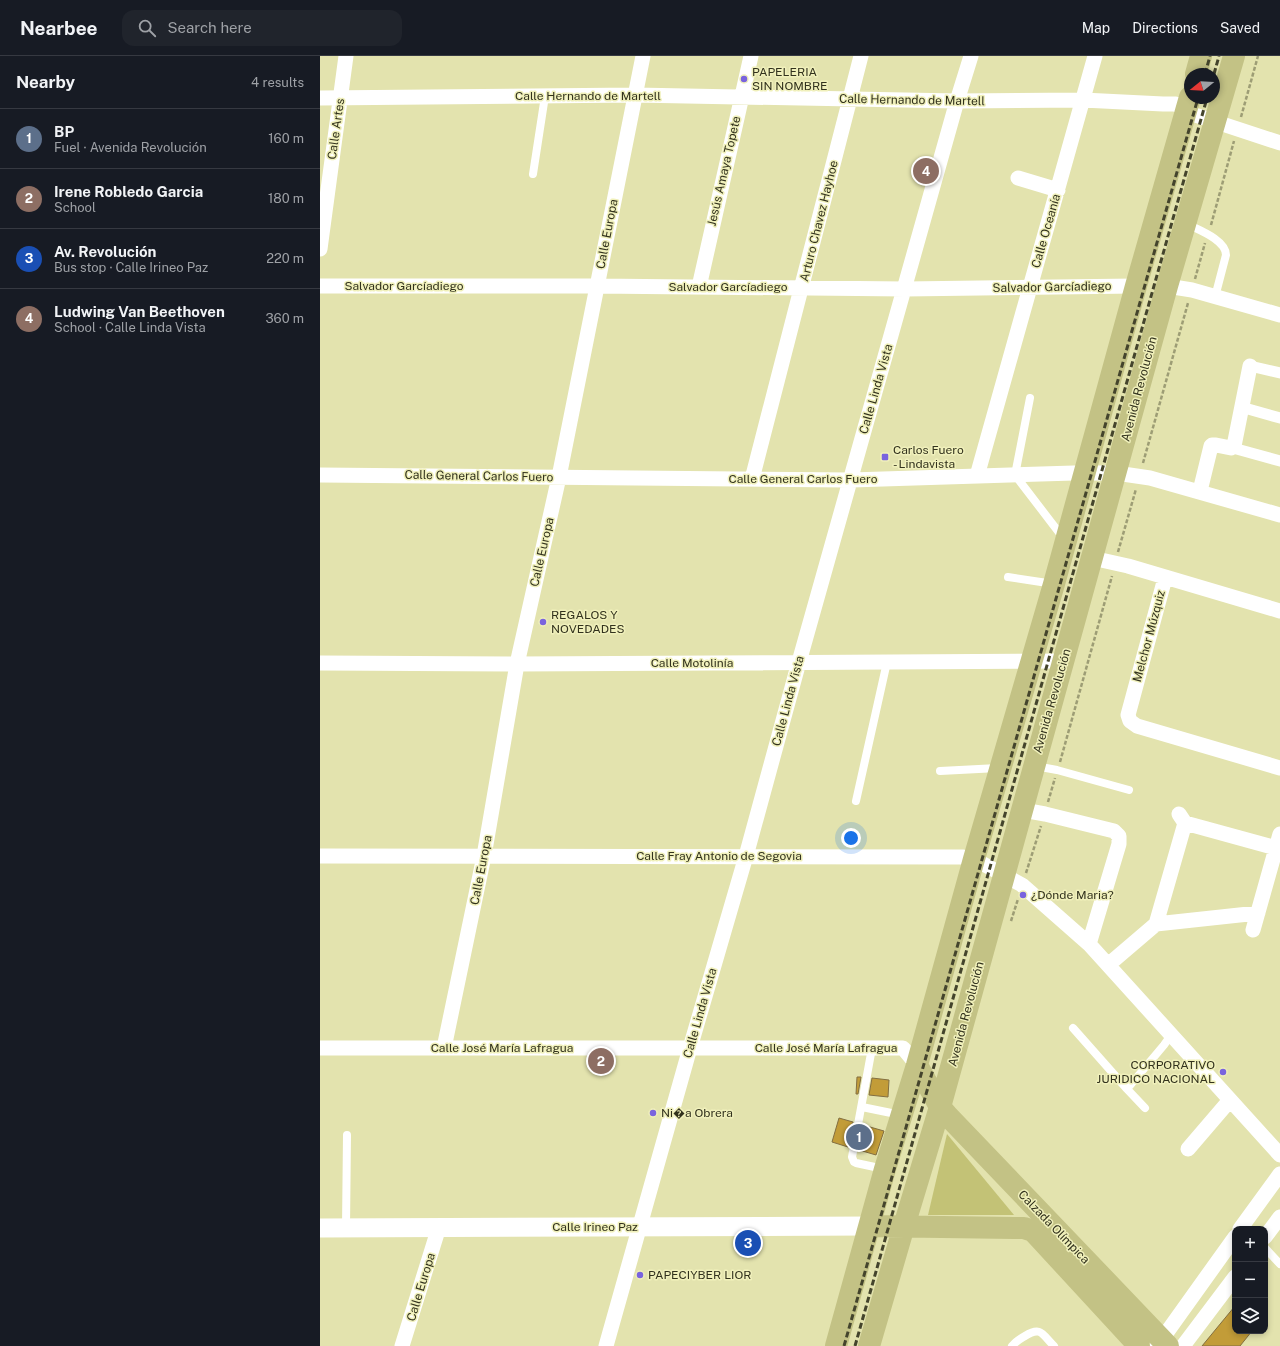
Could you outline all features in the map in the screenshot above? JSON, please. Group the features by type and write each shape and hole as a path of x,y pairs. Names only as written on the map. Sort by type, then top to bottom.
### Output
{"main road":[{"path":"1198,68 1201,56"},
{"name":"Avenida Revolución","path":"869,1346 940,1107 1013,881 1023,810 1034,766 1167,286 1234,56"},
{"path":"836,1346 885,1169 917,1064 974,859 1054,584 1188,104"},
{"name":"Calzada Olímpica","path":"917,1064 940,1107 952,1121 1162,1344"},
{"name":"Calzada Olímpica","path":"870,1226 1024,1228 1033,1231 1139,1346"}],"street":[{"name":"Calle Artes","path":"320,249 346,56"},
{"name":"Calle Europa","path":"444,1048 484,856 517,664 559,477 643,56"},
{"name":"Jesús Amaya Topete","path":"698,287 750,56"},
{"name":"Arturo Chavez Hayhoe","path":"752,479 861,56"},
{"name":"Calle Linda Vista","path":"606,1346 746,856 799,662 971,56"},
{"name":"Calle Oceanía","path":"977,476 1096,56"},
{"name":"Calle Hernando de Martell","path":"320,98 635,95 957,101 1083,100 1184,104"},
{"name":"Calle Hernando de Martell","path":"1188,104 1214,122 1280,143"},
{"path":"1018,178 1058,190"},
{"name":"Salvador Garcíadiego","path":"320,286 801,288 1030,288 1136,286"},
{"path":"1167,286 1192,290 1280,315"},
{"path":"1232,448 1250,366 1280,373"},
{"path":"1241,407 1280,418"},
{"path":"1200,491 1211,446 1214,444 1280,461"},
{"name":"Calle General Carlos Fuero","path":"320,475 851,480 1116,473 1140,476 1200,491 1280,515"},
{"name":"Melchor Múzquiz","path":"1092,558 1115,563 1165,578 1128,715 1130,721 1137,726 1280,768"},
{"path":"1165,578 1280,611"},
{"name":"Calle Motolinía","path":"320,663 517,664 1064,661"},
{"path":"1023,810 1114,831 1119,836 1119,844 1089,944"},
{"path":"1156,924 1182,818 1278,841 1253,930"},
{"name":"Calle Fray Antonio de Segovia","path":"320,856 746,856 962,857 974,859 1013,881 1089,944 1280,1155"},
{"path":"1108,965 1156,924 1258,913"},
{"name":"Calle José María Lafragua","path":"320,1048 903,1048 917,1064"},
{"path":"1188,1149 1230,1100"},
{"path":"1242,1226 1280,1174"},
{"path":"1268,1233 1280,1217"},
{"name":"Calle Irineo Paz","path":"320,1228 870,1226"},
{"name":"Calle Europa","path":"402,1346 439,1227"},
{"path":"1162,1344 1232,1241"},
{"path":"1183,1346 1232,1281"}],"lane":[{"path":"533,174 545,96"},
{"path":"1186,223 1208,235 1222,244 1225,248 1226,252 1215,297"},
{"path":"1030,398 1015,475 1058,534 1066,541"},
{"path":"1008,577 1054,584"},
{"path":"856,801 887,662"},
{"path":"1034,766 1057,770 1129,790"},
{"path":"940,771 1001,768"},
{"path":"1073,1028 1146,1108"},
{"path":"1127,1088 1171,1035"},
{"path":"872,1048 852,1160 856,1163 885,1169"},
{"path":"862,1107 902,1115"},
{"path":"346,1228 347,1135"},
{"path":"1268,1251 1280,1264"},
{"path":"1013,1346 1017,1341 1036,1330 1054,1346"}],"path":[{"path":"1013,881 1045,814 1258,56"}],"shaded area":[{"path":"947,1134 1014,1215 928,1215"}],"building":[{"path":"857,1077 861,1077 858,1094 856,1094"},
{"path":"872,1078 889,1080 888,1097 869,1095"},
{"path":"839,1118 853,1122 848,1147 832,1142"},
{"path":"863,1125 884,1131 876,1155 859,1150"},
{"path":"1232,1310 1232,1334 1250,1334 1240,1346 1202,1346"}],"railway":[{"path":"1207,68 1210,56"},
{"path":"1216,68 1219,56"},
{"path":"844,1346 1196,104"},
{"path":"855,1346 1205,104"}],"place":[{"name":"PAPELERIA SIN NOMBRE","path":"744,79"},
{"name":"Ludwing Van Beethoven","path":"926,171"},
{"name":"Carlos Fuero - Lindavista","path":"885,457"},
{"name":"REGALOS Y NOVEDADES","path":"543,622"},
{"name":"¿Dónde Maria?","path":"1023,895"},
{"name":"Irene Robledo Garcia","path":"601,1061"},
{"name":"CORPORATIVO JURIDICO NACIONAL","path":"1223,1072"},
{"name":"Ni�a Obrera","path":"653,1113"},
{"name":"BP","path":"859,1137"},
{"name":"Av. Revolución","path":"748,1243"},
{"name":"PAPECIYBER LIOR","path":"640,1275"}]}
